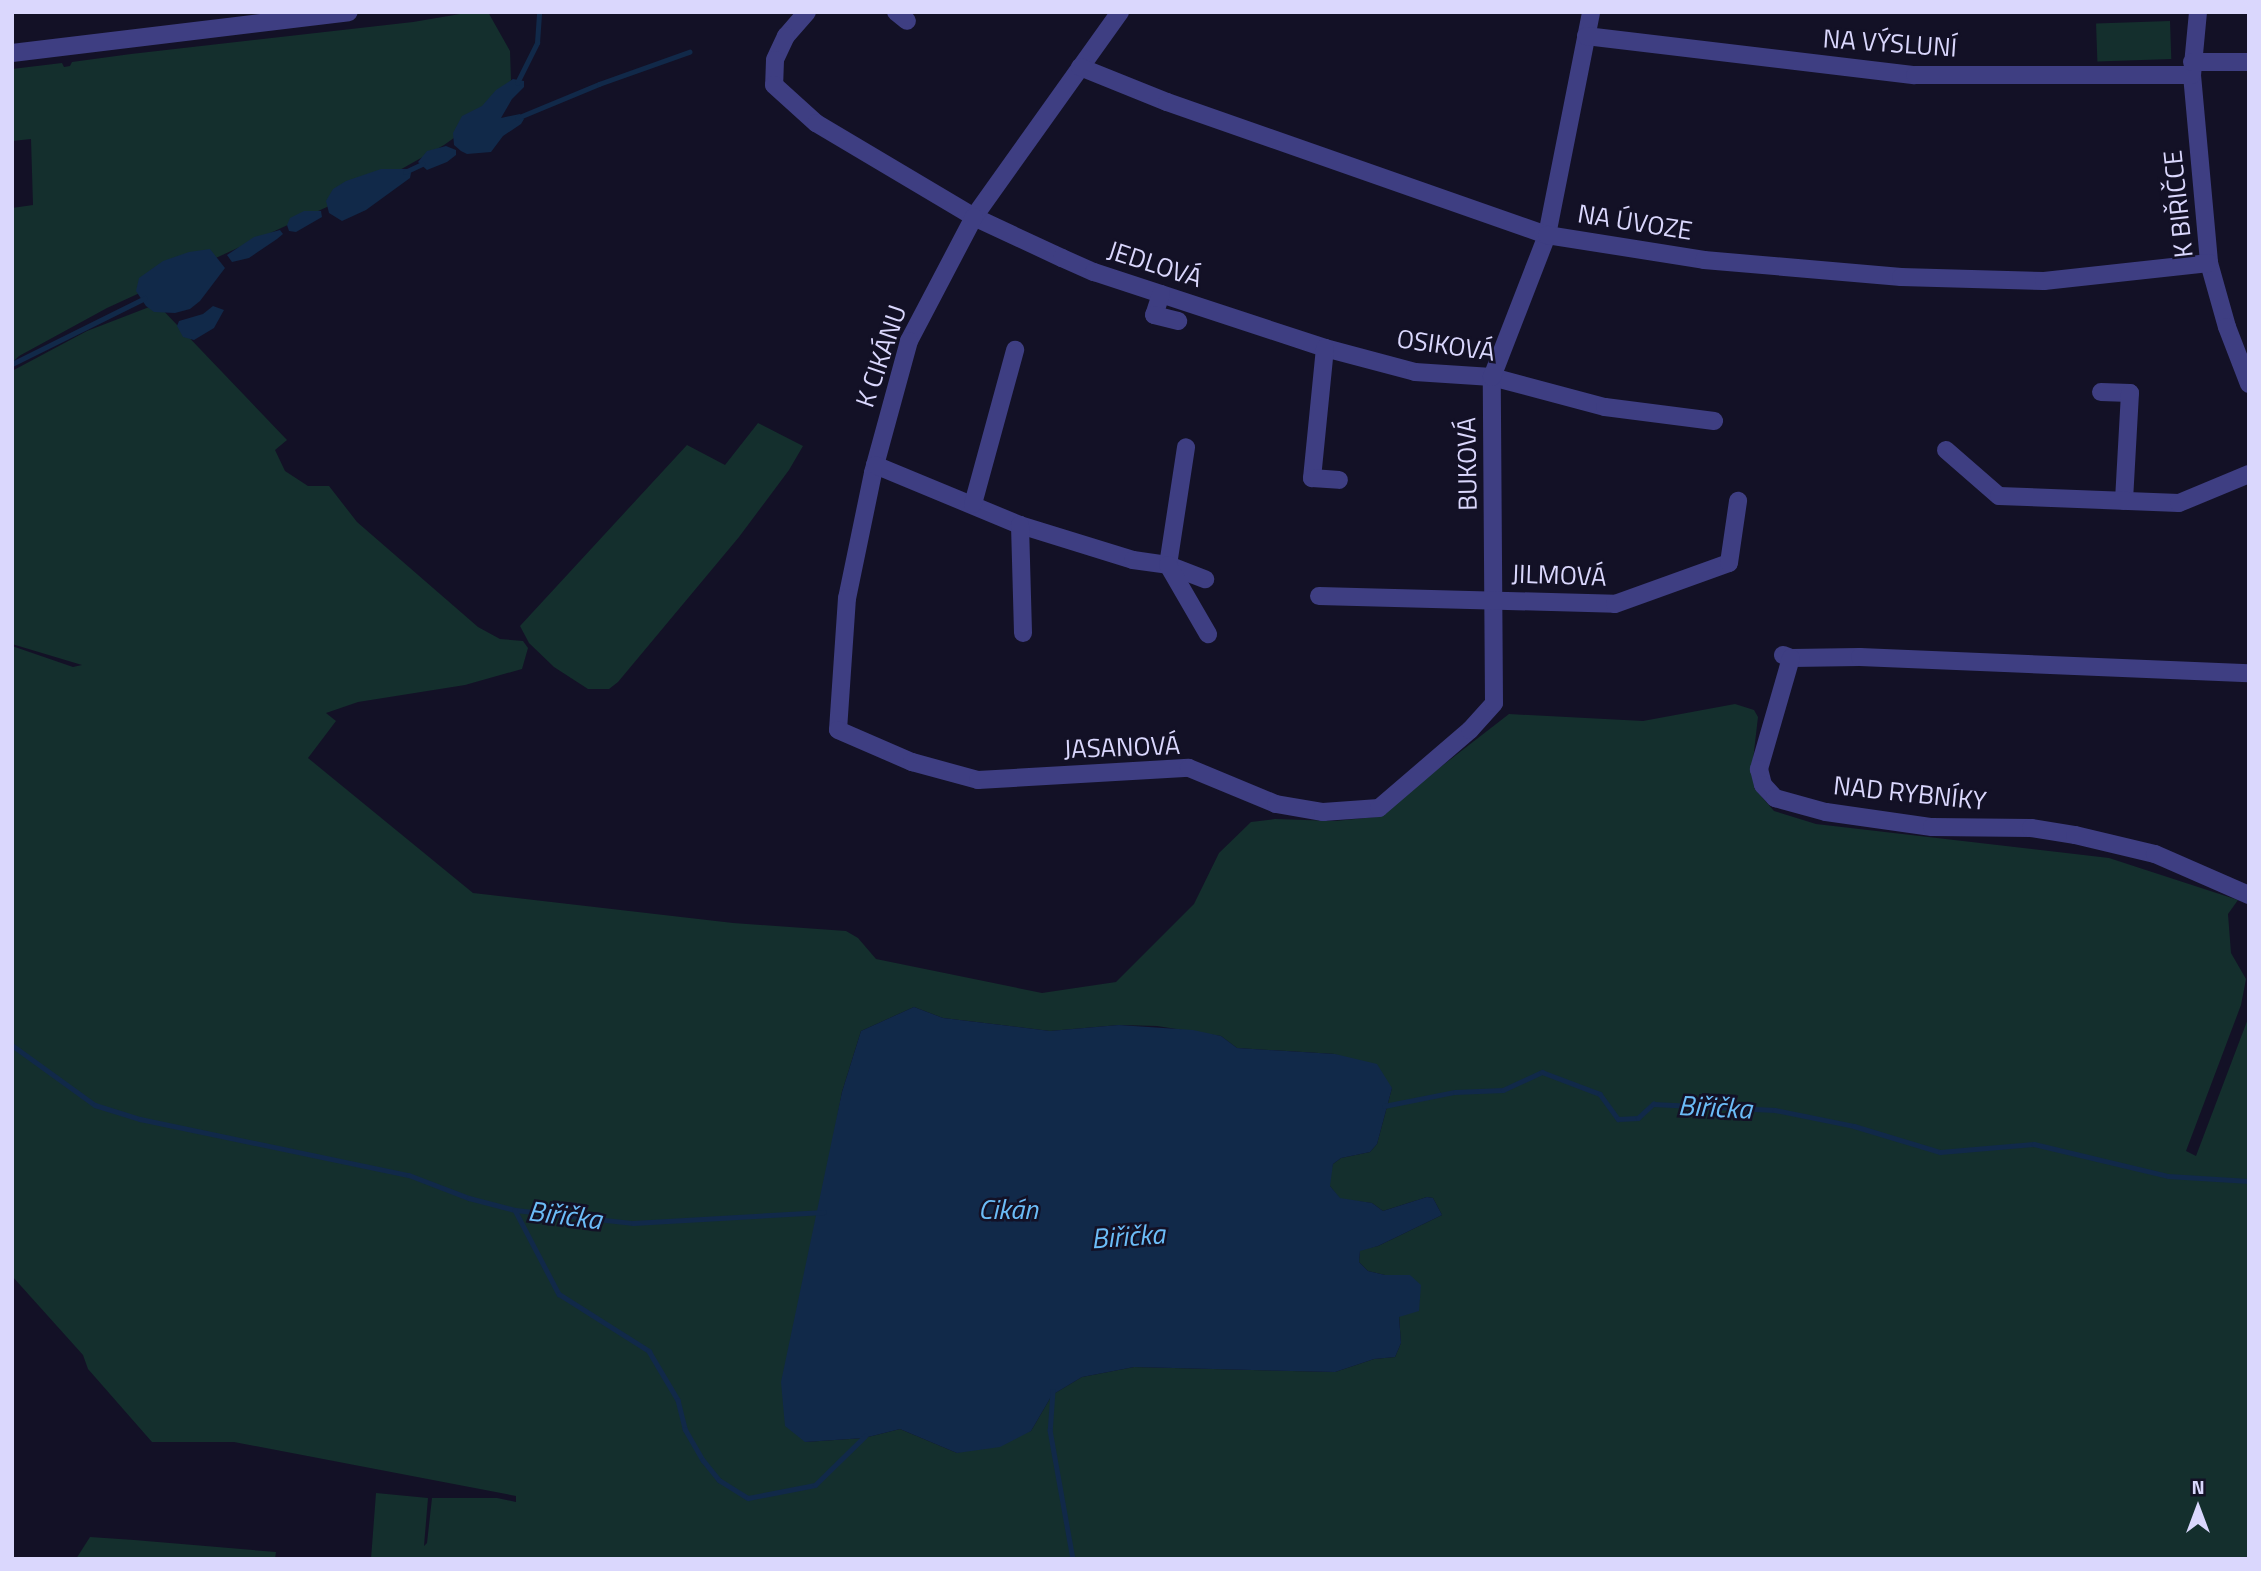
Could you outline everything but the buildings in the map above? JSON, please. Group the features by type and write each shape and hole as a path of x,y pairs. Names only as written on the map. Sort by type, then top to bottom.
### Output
{"street":[{"path":"12,52 349,12"},
{"name":"JEDLOVÁ","path":"807,12 786,36 775,60 774,85 816,123 974,217 1094,272 1325,348"},
{"name":"K CIKÁNU","path":"838,730 847,598 875,465 909,341 974,217 1120,12"},
{"name":"BUKOVÁ","path":"1494,702 1496,599 1492,377 1547,235 1591,12"},
{"name":"K BIŘIČCE","path":"2198,12 2192,69 2209,262 2227,327 2249,384"},
{"name":"NA VÝSLUNÍ","path":"1586,36 1915,75 2192,69 2249,62"},
{"name":"NA ÚVOZE","path":"1080,67 1180,107 1547,235 1703,260 1901,277 2044,281 2209,262"},
{"path":"1161,294 1154,315 1178,321"},
{"path":"1325,348 1312,478 1339,480"},
{"name":"OSIKOVÁ","path":"1325,348 1415,372 1492,377 1605,407 1714,421"},
{"path":"973,504 1015,350"},
{"path":"2101,392 2130,393 2124,501"},
{"path":"1186,447 1168,565 1208,634"},
{"path":"1946,450 1999,496 2179,503 2249,474"},
{"path":"875,465 1020,525 1133,560 1168,565 1205,579"},
{"name":"JILMOVÁ","path":"1319,596 1615,604 1729,563 1738,501"},
{"path":"1020,525 1023,633"},
{"name":"NAD RYBNÍKY","path":"2249,673 1787,657 1759,769 1763,785 1776,797 1826,812 1932,827 2031,828 2075,835 2155,854 2249,895"},
{"name":"JASANOVÁ","path":"838,730 912,762 978,780 1189,768 1276,804 1323,812 1379,808 1470,730 1494,702"}],"green space":[{"path":"472,12 488,12 510,51 511,80 485,116 444,145 366,189 107,308 19,356 12,363 12,208 33,205 31,139 12,141 12,69 62,63 64,67 70,66 72,62 131,54 413,22"},
{"path":"2170,21 2171,59 2097,62 2096,24"},
{"path":"157,304 287,440 275,450 285,471 308,486 329,486 357,522 478,627 500,639 523,641 528,648 522,669 465,685 358,702 326,713 336,721 308,758 473,893 733,923 846,931 858,938 876,959 1042,993 1116,982 1194,904 1219,853 1251,822 1275,819 1335,821 1376,817 1509,714 1643,721 1735,704 1754,710 1758,717 1753,760 1754,788 1774,811 1816,824 2109,858 2238,900 2228,914 2231,953 2246,979 2241,1005 2186,1151 2196,1156 2249,1016 2249,1559 371,1559 376,1493 428,1498 424,1546 427,1543 432,1498 497,1498 516,1502 516,1496 234,1442 152,1442 88,1369 83,1355 12,1276 12,646 73,667 82,665 12,644 12,371 87,331","holes":["914,1007 943,1018 1050,1031 1119,1025 1157,1026 1221,1036 1237,1048 1335,1054 1392,1088 1377,1144 1370,1152 1341,1158 1333,1164 1330,1186 1340,1199 1372,1203 1383,1211 1427,1197 1433,1198 1442,1215 1378,1246 1360,1250 1359,1262 1368,1271 1385,1275 1409,1275 1399,1316 1401,1343 1395,1357 1374,1359 1335,1372 1134,1367 1082,1377 1052,1395 1031,1431 957,1453 900,1429 864,1438 805,1442 819,1212 842,1092 861,1031"]},
{"path":"758,423 803,446 789,470 739,537 618,682 609,689 588,689 554,667 529,643 520,626 687,445 725,465"},
{"path":"90,1537 276,1552 275,1559 76,1559"}],"water":[{"path":"513,79 524,81 524,87 512,99 501,118 520,114 524,119 521,124 503,136 491,152 467,154 461,151 454,145 453,133 462,116 482,106 496,90"},
{"path":"446,146 456,150 456,155 447,162 427,170 418,162 427,151"},
{"path":"381,169 410,169 410,178 366,210 342,221 329,213 326,201 333,189 346,181"},
{"path":"304,211 321,211 322,217 296,232 289,231 287,225 290,218"},
{"path":"280,230 283,234 249,258 232,262 227,255 254,237"},
{"path":"210,249 225,268 200,301 190,309 175,313 154,312 146,306 136,291 139,278 163,261 189,252"},
{"path":"213,306 224,310 214,328 194,340 183,337 177,326 179,321 203,314"},
{"name":"Cikán","path":"914,1007 943,1018 1050,1031 1119,1025 1193,1030 1221,1036 1237,1048 1335,1054 1377,1064 1392,1088 1377,1144 1370,1152 1341,1158 1333,1164 1330,1186 1340,1198 1372,1203 1383,1211 1427,1197 1433,1198 1442,1215 1378,1246 1360,1251 1359,1262 1368,1271 1385,1275 1410,1275 1421,1285 1419,1311 1399,1317 1401,1343 1395,1357 1374,1359 1335,1372 1134,1367 1082,1377 1052,1395 1031,1431 1000,1447 957,1453 900,1429 864,1438 805,1442 785,1426 781,1382 842,1092 861,1031"}],"waterway":[{"path":"517,83 537,43 539,12"},
{"path":"517,118 599,84 689,52"},
{"path":"405,172 422,164"},
{"path":"12,364 145,298"},
{"name":"Biřička","path":"12,1045 95,1105 140,1119 409,1175 469,1198 515,1210 633,1223 824,1212"},
{"name":"Biřička","path":"1384,1106 1455,1092 1503,1090 1542,1072 1600,1094 1618,1119 1638,1118 1653,1104 1775,1110 1854,1126 1940,1152 2034,1144 2168,1176 2249,1181"},
{"path":"515,1210 559,1294 649,1351 678,1400 685,1429 703,1460 719,1480 748,1498 815,1485 865,1436"},
{"path":"1053,1391 1050,1430 1073,1559"}]}
